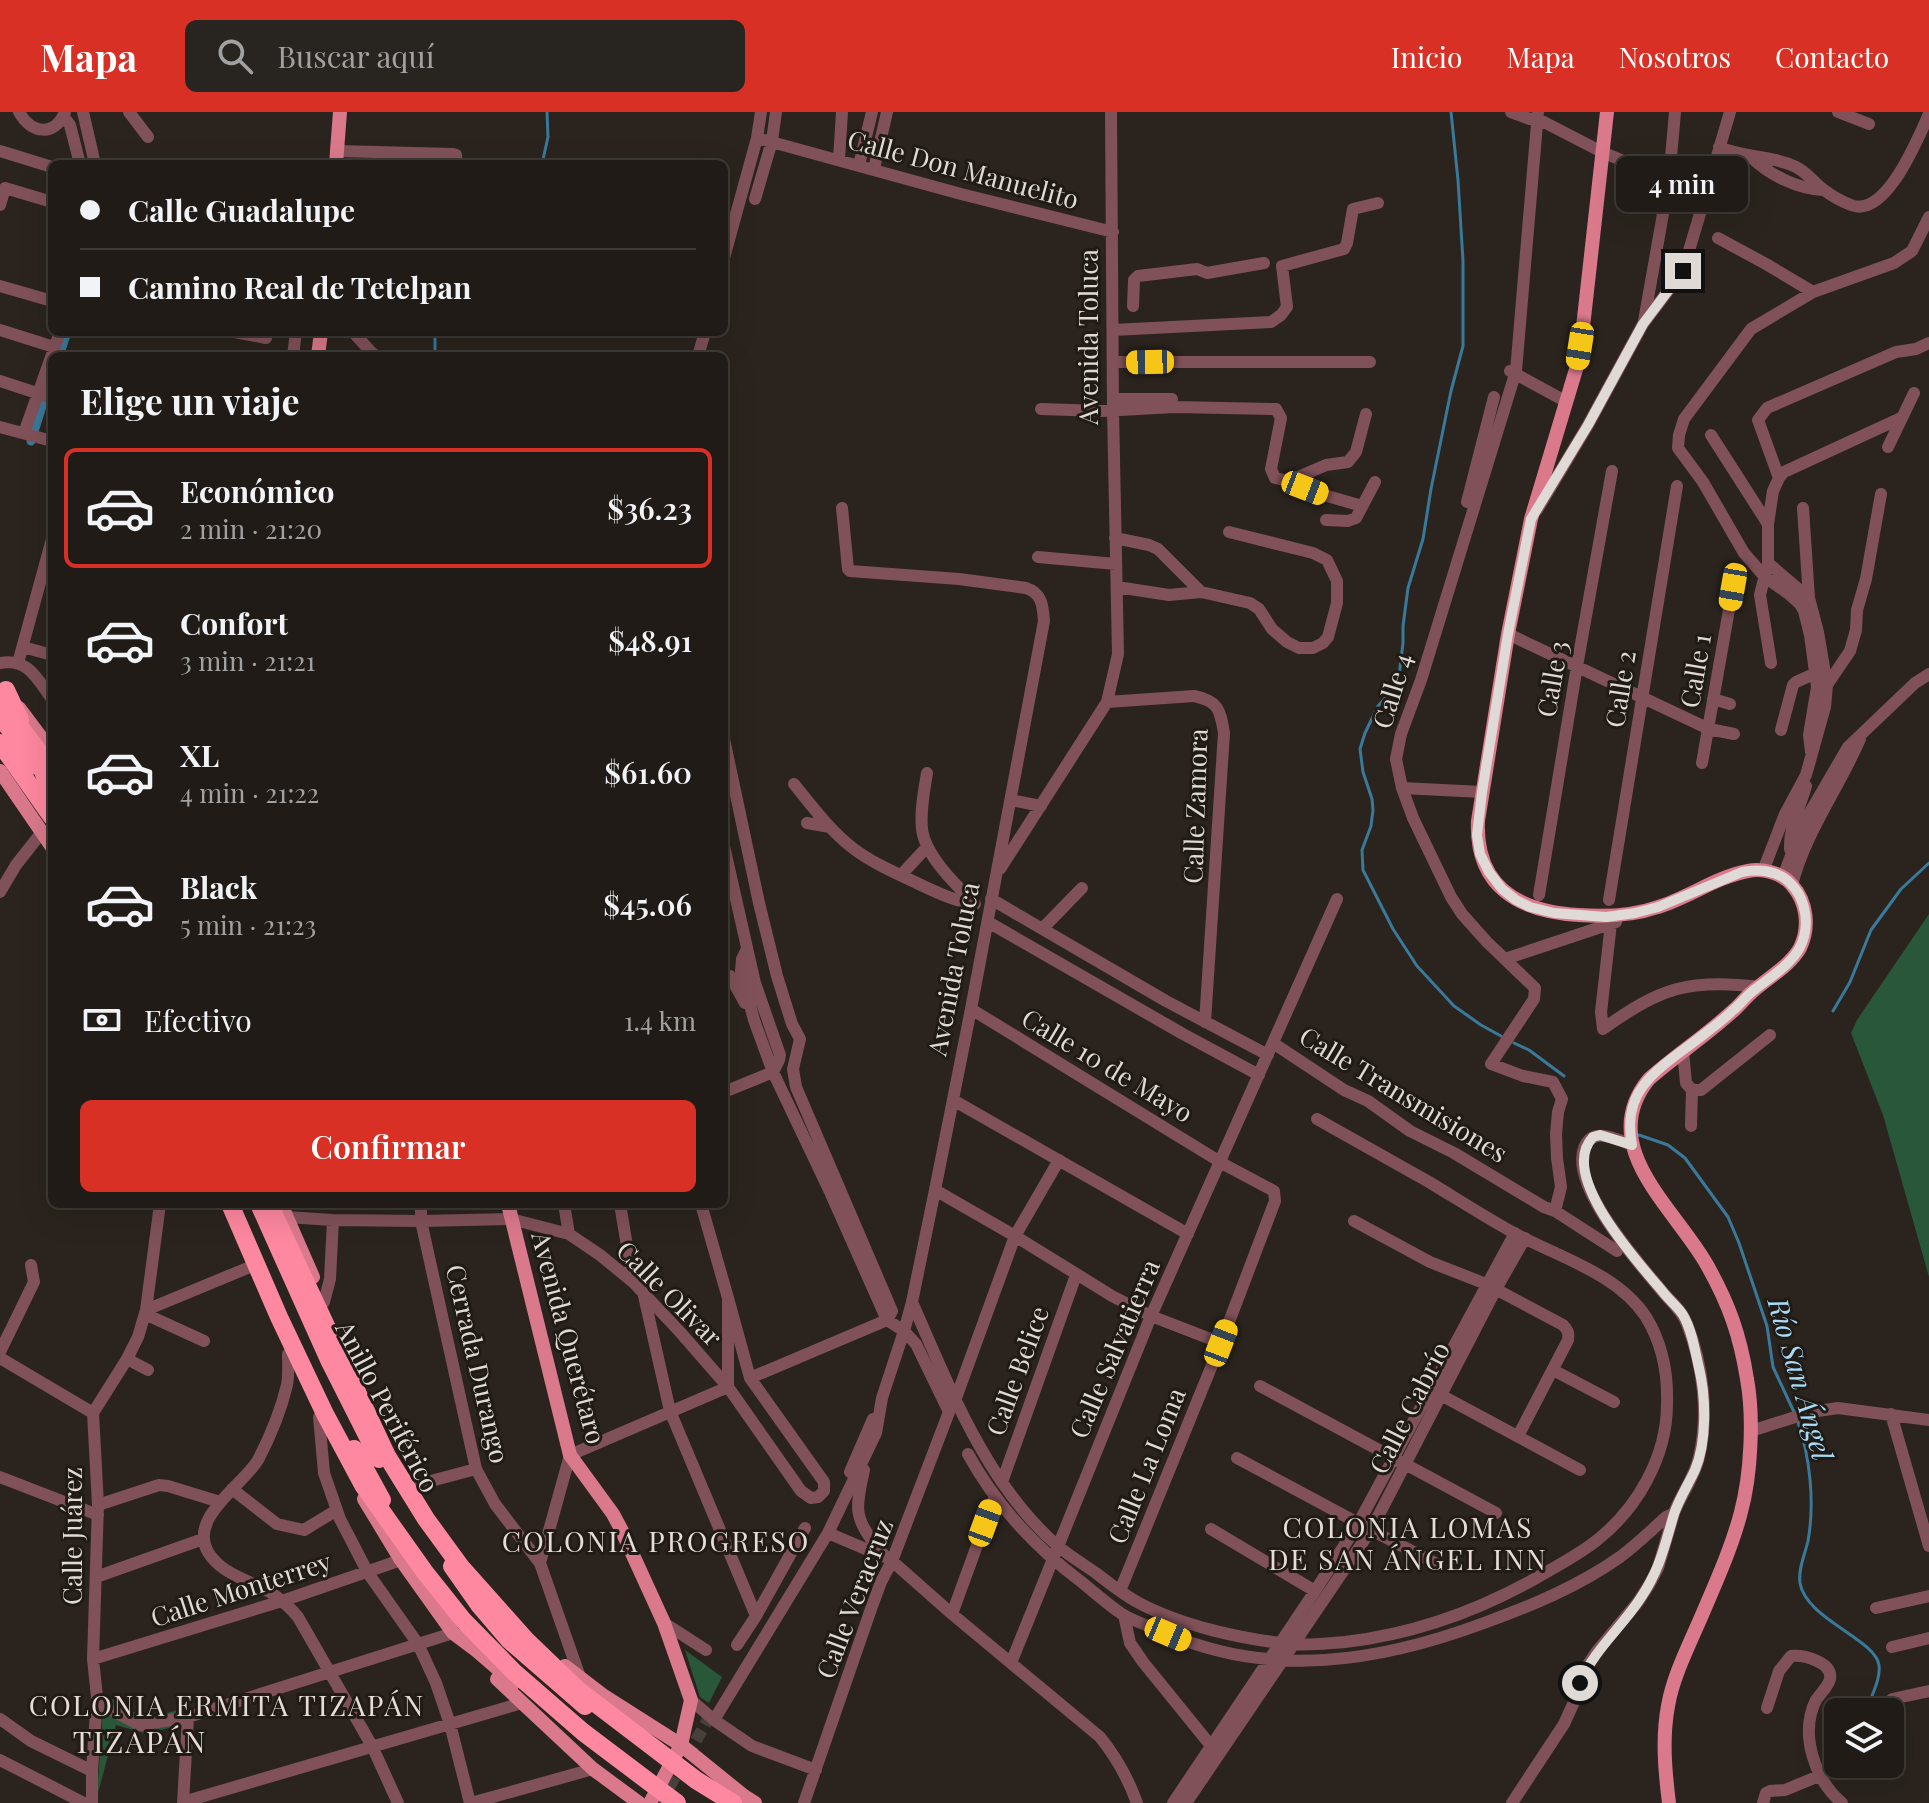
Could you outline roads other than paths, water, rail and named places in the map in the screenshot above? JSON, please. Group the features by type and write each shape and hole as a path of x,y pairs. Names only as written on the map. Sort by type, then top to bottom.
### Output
{"highway":[{"path":"2,691 48,775"},
{"path":"0,715 48,777"},
{"path":"2,756 48,825"},
{"path":"232,1208 325,1414 363,1485 424,1571 463,1620 514,1672 583,1732 684,1799"},
{"name":"Anillo Periférico","path":"241,1208 329,1405 384,1503 436,1581 492,1648 562,1708 684,1799 716,1803"},
{"name":"Anillo Periférico","path":"261,1208 330,1362 385,1470 480,1606 509,1640 570,1694 642,1768"},
{"path":"271,1208 387,1456 426,1519 461,1567 526,1640 578,1690 684,1771 733,1803"},
{"path":"277,1247 309,1269"}],"main road":[{"path":"336,158 340,112"},
{"path":"1607,112 1577,366 1531,519 1508,634 1482,792 1477,835 1480,854 1502,889 1530,907 1554,913 1606,917 1635,913 1752,870 1788,881 1804,905 1806,917 1802,940 1793,957 1658,1071 1640,1090 1630,1121 1632,1145 1644,1174 1705,1261 1725,1299 1742,1346 1750,1400 1747,1482 1741,1512 1668,1703 1664,1734 1669,1803"},
{"path":"2,691 48,747"},
{"path":"223,1208 319,1417 347,1472 401,1560 453,1633 593,1769 622,1803"},
{"path":"284,1210 371,1408 412,1486 489,1591 537,1642 581,1680 681,1745 755,1803"},
{"name":"Avenida Querétaro","path":"510,1212 570,1455 613,1514 664,1623 691,1700"},
{"path":"453,1633 561,1724 642,1768"},
{"path":"650,1803 681,1745 691,1700"},
{"path":"578,1755 633,1790 646,1784 656,1773 663,1748 660,1731"},
{"path":"593,1769 639,1803"}],"street":[{"path":"19,112 25,122 45,130 56,126 65,114 79,160"},
{"path":"83,112 94,160"},
{"path":"129,112 148,137"},
{"path":"728,240 757,138 761,112"},
{"path":"755,199 772,141 776,112"},
{"path":"839,159 842,112"},
{"path":"859,165 872,112"},
{"path":"874,169 887,112"},
{"name":"Avenida Toluca","path":"714,1715 828,1533 876,1433 882,1398 912,1302 996,875 1107,702 1118,654 1111,112"},
{"path":"1511,112 1534,116 1602,152 1669,180"},
{"path":"1643,324 1669,180 1675,112"},
{"path":"1531,519 1588,425 1643,324 1683,271 1730,112"},
{"path":"1838,112 1869,124"},
{"path":"1719,147 1791,165 1808,175 1823,190 1862,208 1892,185 1929,114"},
{"name":"Calle 4","path":"1534,116 1514,375 1421,680 1401,734 1396,759 1413,818 1451,897 1462,914 1535,988 1534,999 1491,1064 1523,1076 1553,1082 1562,1099 1556,1134 1561,1187 1550,1209"},
{"name":"Calle Don Manuelito","path":"757,138 1113,232"},
{"path":"0,151 48,166"},
{"path":"1751,157 1803,188 1823,190"},
{"path":"336,158 456,160"},
{"path":"1785,179 1791,165"},
{"path":"0,205 5,188 48,201"},
{"path":"1113,330 1271,322 1287,307 1282,266 1344,249 1351,211 1378,203"},
{"path":"1820,682 1804,611 1789,594 1765,577 1744,553 1703,482 1678,448 1679,435 1684,419 1751,329 1813,292 1894,263 1912,251 1929,217"},
{"path":"1718,238 1813,292"},
{"path":"1133,306 1134,280 1138,276 1197,269 1207,273 1264,263"},
{"path":"0,286 48,300"},
{"path":"0,330 54,347"},
{"path":"52,352 58,336"},
{"path":"256,336 266,338"},
{"path":"357,336 371,352"},
{"path":"1779,478 1758,420 1767,408 1896,352 1929,343"},
{"path":"1113,362 1370,362"},
{"path":"24,433 48,364"},
{"path":"1514,375 1567,402"},
{"path":"0,381 48,397"},
{"path":"1878,429 1888,447 1914,393"},
{"path":"1459,550 1458,539 1494,397"},
{"path":"1041,409 1101,411 1113,405 1243,400"},
{"path":"1113,405 1276,409 1281,418 1271,469 1275,478 1362,506"},
{"path":"1289,481 1352,458 1366,414"},
{"path":"1771,663 1760,595 1768,563 1768,524 1773,491 1779,478 1784,472 1901,418"},
{"path":"0,427 48,440"},
{"path":"1711,435 1768,524"},
{"name":"Calle 3","path":"1539,895 1612,471"},
{"path":"1326,520 1348,521 1356,518 1375,482"},
{"name":"Calle 2","path":"1609,900 1677,486"},
{"path":"1781,730 1793,685 1796,682 1820,682 1850,651 1881,494"},
{"path":"842,508 850,571 959,579 1026,588 1040,597 1044,621 996,875"},
{"path":"1763,871 1785,814 1806,775 1811,752 1809,735 1820,682 1818,632 1809,598 1803,508"},
{"path":"1117,587 1169,595 1201,592 1250,603 1287,642 1299,648 1313,648 1323,643 1334,618 1337,581 1327,560 1313,553 1229,532"},
{"path":"1115,538 1158,549 1201,592"},
{"path":"18,663 48,554"},
{"path":"1038,557 1116,564"},
{"path":"1751,561 1768,563 1809,598"},
{"name":"Calle 1","path":"1702,763 1733,587"},
{"path":"1508,634 1709,729 1734,734"},
{"path":"23,647 48,654"},
{"path":"0,663 18,663 31,671 48,692"},
{"path":"1790,857 1802,826 1848,747 1915,683 1929,674"},
{"name":"Calle Zamora","path":"1107,702 1194,696 1207,699 1216,705 1221,714 1224,733 1205,1022"},
{"path":"1713,699 1730,704"},
{"path":"1788,881 1863,732"},
{"path":"702,1208 750,1378 887,1320 891,1314 892,1309 796,1087 793,1069 800,1039 777,976 728,758"},
{"path":"927,773 921,817 927,847 974,904"},
{"path":"1788,881 1790,836 1807,785 1806,775"},
{"path":"794,784 830,827 854,849 951,898 989,911 1194,1040 1259,1075"},
{"path":"1402,788 1482,792"},
{"path":"1011,800 1041,806"},
{"path":"807,823 830,827"},
{"path":"0,892 16,865 48,828"},
{"path":"901,875 927,847"},
{"path":"728,865 746,951 780,1055 773,1072 728,1090"},
{"path":"1043,928 1082,888"},
{"name":"Calle Salvatierra","path":"1011,1663 1151,1316 1337,899"},
{"name":"Calle Transmisiones","path":"989,911 1043,928 1205,1022 1271,1049 1368,1101 1410,1131 1479,1167 1617,1251"},
{"path":"1505,959 1623,921 1635,913"},
{"path":"1611,923 1601,1012 1603,1029 1642,1003 1675,988 1718,983 1759,987"},
{"path":"746,951 741,971 754,1020 773,1072 887,1320 904,1331"},
{"path":"730,976 754,1020"},
{"path":"755,983 777,976"},
{"name":"Calle 10 de Mayo","path":"971,1009 1219,1160"},
{"path":"1692,1090 1701,1090 1770,1035"},
{"path":"1683,1051 1686,1083 1692,1090 1691,1126"},
{"path":"953,1100 1188,1234"},
{"path":"912,1302 971,1432 1017,1504 1058,1546 1136,1602 1193,1625 1246,1637 1319,1644 1374,1638 1442,1621 1507,1594 1596,1541 1625,1512 1645,1484 1662,1445 1667,1416 1668,1382 1653,1330 1634,1301 1612,1284 1520,1236 1317,1119"},
{"path":"1512,1803 1564,1724 1587,1666 1649,1585 1658,1568 1674,1513 1699,1458 1703,1386 1688,1324 1613,1230 1596,1203 1583,1165 1584,1148 1593,1137 1600,1135 1632,1145"},
{"path":"956,1398 1015,1236 1059,1160"},
{"name":"Calle La Loma","path":"1120,1591 1221,1343 1276,1195 1219,1160"},
{"path":"935,1190 1112,1296 1151,1316 1221,1343"},
{"path":"31,1265 34,1282 0,1355 93,1413 138,1337 146,1312 159,1208"},
{"path":"306,1218 312,1208"},
{"name":"Cerrada Durango","path":"421,1208 421,1221 476,1469 495,1504 540,1563 581,1680"},
{"path":"461,1208 461,1220"},
{"path":"565,1208 569,1234"},
{"path":"621,1208 633,1282"},
{"name":"Calle Olivar","path":"284,1210 306,1218 421,1221 461,1220 510,1212 569,1234 600,1255 644,1293 728,1387 801,1491 811,1498 818,1497 824,1491 824,1482 750,1378"},
{"path":"324,1302 330,1279 333,1220"},
{"path":"1354,1221 1430,1262 1491,1287 1563,1325 1569,1333 1568,1340 1518,1436"},
{"name":"Calle Cabrío","path":"1173,1803 1214,1751 1287,1643 1352,1562 1371,1530 1400,1461 1520,1236"},
{"path":"146,1312 250,1267"},
{"name":"Calle Belice","path":"1002,1482 1076,1275"},
{"path":"644,1293 670,1411 756,1616"},
{"path":"540,1563 570,1455 728,1387 728,1298"},
{"path":"146,1312 204,1341"},
{"name":"Calle Veracruz","path":"804,1803 888,1559 949,1412 922,1354 904,1331"},
{"path":"288,1354 287,1382 269,1437 256,1462 210,1516 203,1539 208,1553 220,1566 282,1601 298,1617 372,1746 398,1803"},
{"path":"127,1359 148,1370"},
{"path":"1553,1370 1614,1402"},
{"path":"1260,1386 1496,1513"},
{"path":"1437,1392 1580,1470"},
{"path":"714,1715 820,1533 882,1398"},
{"path":"1751,1431 1838,1408 1929,1420"},
{"name":"Calle Juárez","path":"92,1803 97,1703 93,1659 98,1510 93,1413"},
{"path":"1891,1414 1929,1546"},
{"path":"319,1417 324,1473 337,1510 368,1573 418,1644 436,1683 470,1803 593,1769"},
{"path":"867,1454 858,1502 858,1517 864,1531 888,1559 1100,1737 1123,1768 1137,1803"},
{"path":"968,1454 981,1478 1020,1527 1052,1560 1124,1615 1191,1644 1234,1656 1275,1660 1334,1660 1439,1640 1568,1588 1617,1558 1674,1513"},
{"path":"1237,1458 1437,1564"},
{"name":"Calle Cabrío","path":"1287,1643 1315,1591 1400,1461"},
{"path":"412,1486 476,1469"},
{"path":"0,1477 98,1510 163,1485 220,1502"},
{"path":"232,1489 277,1524 304,1530 337,1510"},
{"path":"952,1614 995,1496"},
{"path":"737,1645 805,1528"},
{"path":"1211,1529 1315,1591"},
{"path":"828,1533 888,1559"},
{"path":"96,1577 203,1539"},
{"name":"Calle Monterrey","path":"93,1659 282,1601 401,1560"},
{"path":"1876,1608 1929,1596"},
{"path":"1124,1615 1130,1643 1214,1751"},
{"path":"664,1623 706,1650"},
{"path":"97,1703 140,1725 188,1717 453,1633"},
{"path":"1892,1647 1929,1638"},
{"path":"1767,1708 1779,1671 1791,1656 1800,1655 1824,1665 1830,1680 1816,1700 1809,1719 1809,1735 1819,1776 1842,1803"},
{"path":"1897,1698 1929,1691"},
{"path":"691,1700 752,1746 816,1770"},
{"path":"188,1717 183,1803 522,1703"},
{"path":"0,1719 31,1741 92,1771"},
{"name":"Calle Cabrío","path":"1186,1803 1214,1751"},
{"path":"0,1760 84,1803"},
{"path":"1763,1803 1766,1793 1770,1791 1785,1790 1819,1776"}],"waterway":[{"path":"543,160 548,137 547,112"},
{"path":"1451,112 1463,261 1463,346 1451,391 1423,539 1408,588 1399,676 1392,691 1378,706 1360,749 1373,810 1362,850 1363,870 1393,929 1417,966 1454,1006 1501,1036"},
{"path":"60,352 66,336"},
{"path":"435,336 435,352"},
{"path":"31,441 48,388"},
{"path":"1833,1011 1850,982 1871,930 1901,889 1929,863"},
{"path":"1514,1043 1529,1050 1564,1076"},
{"name":"Río San Ángel","path":"1639,1135 1668,1145 1685,1158 1728,1217 1767,1326 1773,1367 1794,1412"},
{"name":"Río San Ángel","path":"1797,1419 1808,1464 1811,1495 1810,1526 1800,1583 1814,1607 1875,1655 1879,1665 1871,1698"}],"tunnel":[{"path":"660,1803 713,1711"}],"district":[{"name":"COLONIA PROGRESO","path":"656,1542"},
{"name":"COLONIA LOMAS DE SAN ÁNGEL INN","path":"1408,1544"},
{"name":"COLONIA ERMITA TIZAPÁN","path":"227,1706"},
{"name":"TIZAPÁN","path":"140,1743"}]}
